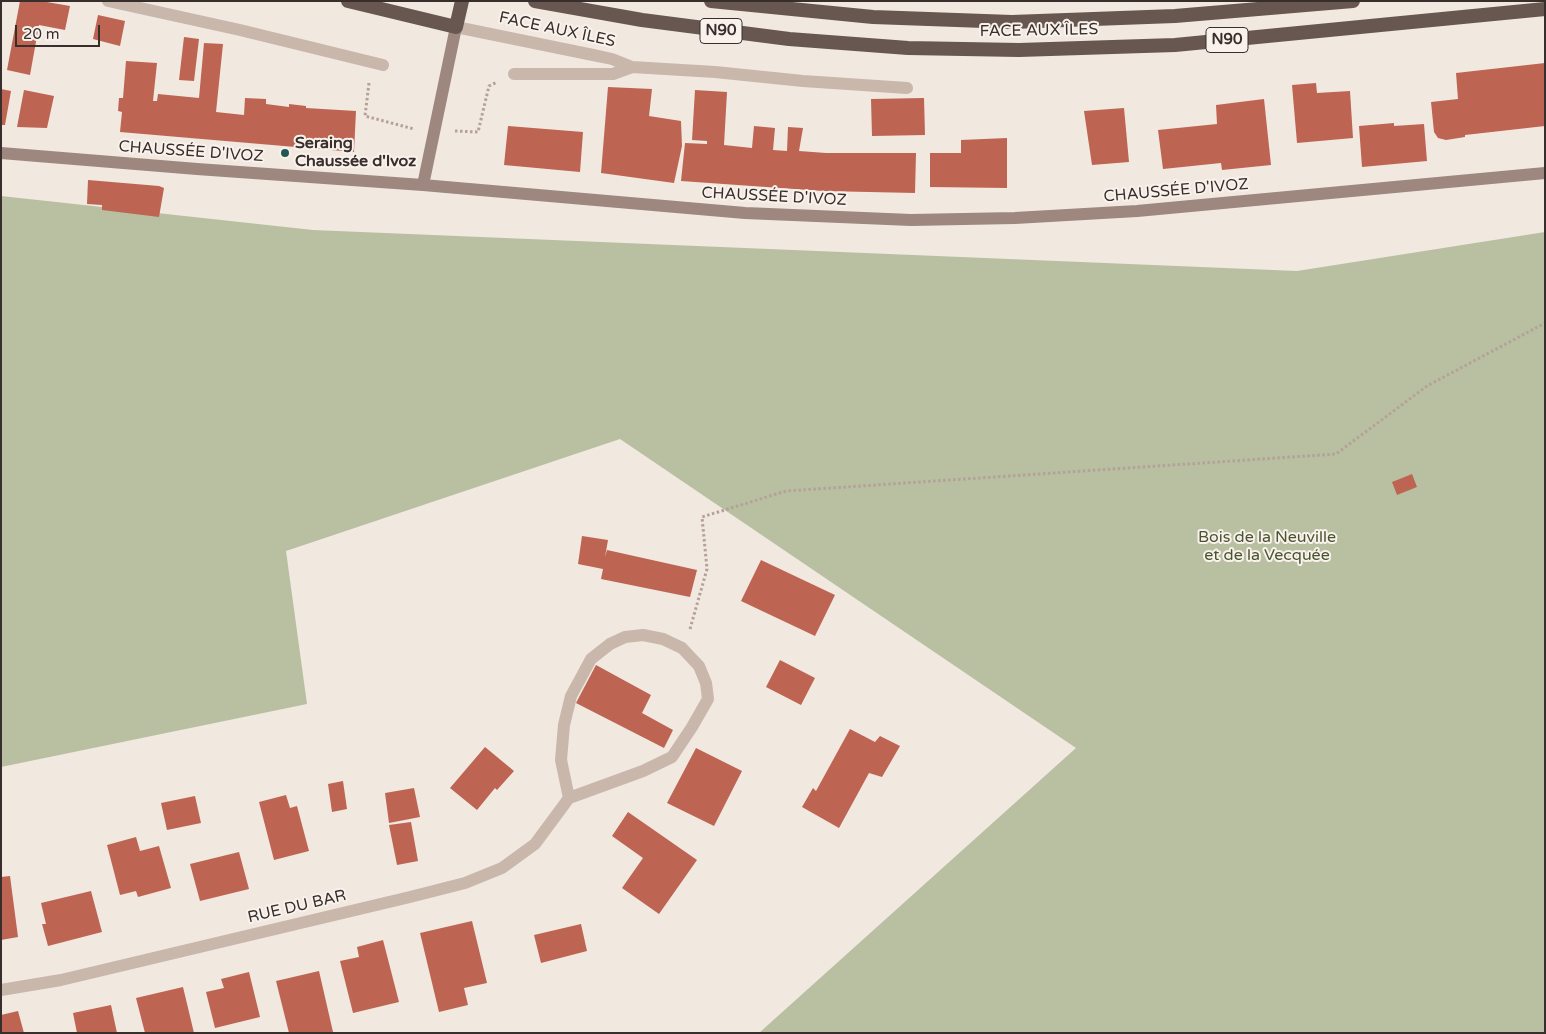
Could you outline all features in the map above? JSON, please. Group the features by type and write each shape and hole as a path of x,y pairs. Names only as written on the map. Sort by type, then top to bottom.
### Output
{"highway":[{"path":"348,1 456,27 462,1"},
{"name":"FACE AUX ÎLES","path":"535,1 642,20 727,32 908,48 1019,50 1175,45 1545,9"},
{"name":"FACE AUX ÎLES","path":"712,1 872,17 1012,22 1165,17 1353,1"}],"main road":[{"path":"424,185 456,27"},
{"name":"CHAUSSÉE D'IVOZ","path":"1,153 424,185 745,213 912,220 1069,215 1137,210 1545,173"}],"street":[{"path":"108,1 240,30 383,65"},
{"name":"FACE AUX ÎLES","path":"456,27 593,54 632,67 907,88"},
{"name":"FACE AUX ÎLES","path":"514,74 613,74 632,67"},
{"path":"644,635 663,639 682,648 699,666 706,682 708,699 672,757 643,771 569,798 562,760 564,725 571,696 591,660 610,644 625,637 644,635"},
{"name":"RUE DU BAR","path":"1,990 61,980 464,883 502,868 535,844 569,798"}],"path":[{"path":"682,648 694,620 707,569 702,517 786,491 1336,454 1427,386 1545,323"}],"green space":[{"name":"Bois de la Neuville et de la Vecquée","path":"1,196 313,230 1297,271 1545,232 1545,1033 759,1033 1076,748 620,439 286,551 307,704 1,767"}],"building":[{"path":"20,1 41,1 70,6 65,30 39,25 30,75 7,70"},
{"path":"98,15 125,21 120,46 93,39"},
{"path":"184,37 199,39 194,81 179,80"},
{"path":"204,43 223,44 216,112 244,115 245,98 266,99 266,104 289,107 289,104 306,106 306,108 356,111 354,152 120,132 122,112 118,111 119,98 123,98 126,61 157,63 153,101 157,101 158,94 199,98"},
{"path":"1545,63 1545,126 1465,135 1465,137 1446,140 1438,138 1434,132 1431,102 1458,99 1456,73"},
{"path":"1316,83 1317,93 1350,91 1353,138 1297,143 1292,85"},
{"path":"608,87 652,89 649,116 681,121 682,146 674,183 601,173"},
{"path":"1,89 11,91 5,125 1,125"},
{"path":"24,90 54,96 47,128 17,127"},
{"path":"695,90 727,92 724,145 752,148 754,126 775,128 773,150 787,151 788,127 803,128 799,151 826,153 916,153 915,193 823,191 681,181 685,143 707,144 707,141 692,140"},
{"path":"924,98 925,135 872,136 871,99"},
{"path":"1264,99 1271,165 1222,170 1221,163 1163,169 1158,130 1217,124 1216,105"},
{"path":"1124,108 1129,162 1092,165 1084,111"},
{"path":"1394,123 1394,126 1424,124 1427,161 1362,167 1359,126"},
{"path":"508,126 583,132 580,172 504,165"},
{"path":"1007,138 1007,188 930,187 930,153 961,153 961,140"},
{"path":"88,180 164,188 159,217 102,210 102,205 87,204"},
{"path":"1412,474 1417,487 1397,495 1392,482"},
{"path":"582,536 608,540 605,557 607,550 697,570 690,597 601,579 603,569 578,564"},
{"path":"761,560 835,595 815,636 741,601"},
{"path":"780,660 815,678 801,705 766,687"},
{"path":"596,665 651,695 642,713 673,730 664,748 576,703"},
{"path":"850,729 875,742 880,736 900,746 882,777 869,773 839,828 802,807 813,788 816,791"},
{"path":"485,747 514,771 497,790 495,788 477,810 450,788"},
{"path":"696,748 742,771 714,826 667,803"},
{"path":"343,781 347,809 332,812 328,784"},
{"path":"414,788 420,817 389,823 385,793"},
{"path":"286,795 290,808 297,806 309,851 274,860 259,802"},
{"path":"195,796 201,823 167,830 161,803"},
{"path":"628,812 697,860 659,914 622,888 643,858 612,836"},
{"path":"411,822 418,861 397,865 389,825"},
{"path":"136,837 140,851 159,846 171,888 138,897 136,891 120,895 107,845"},
{"path":"239,852 249,889 200,901 190,864"},
{"path":"10,876 18,937 1,940 1,877"},
{"path":"91,891 102,932 48,946 42,924 46,924 41,903"},
{"path":"472,921 487,983 464,988 468,1005 439,1012 420,933"},
{"path":"581,924 587,951 541,963 534,935"},
{"path":"383,940 399,1002 353,1013 340,961 359,957 357,947"},
{"path":"319,971 333,1032 289,1033 276,981"},
{"path":"249,972 260,1017 215,1028 206,992 224,988 221,979"},
{"path":"183,987 194,1033 145,1033 136,998"},
{"path":"111,1005 117,1033 77,1033 73,1013"},
{"path":"18,1011 24,1033 1,1033 1,1015"}],"place":[{"name":"Seraing Chaussée d'Ivoz","path":"285,153"}]}
